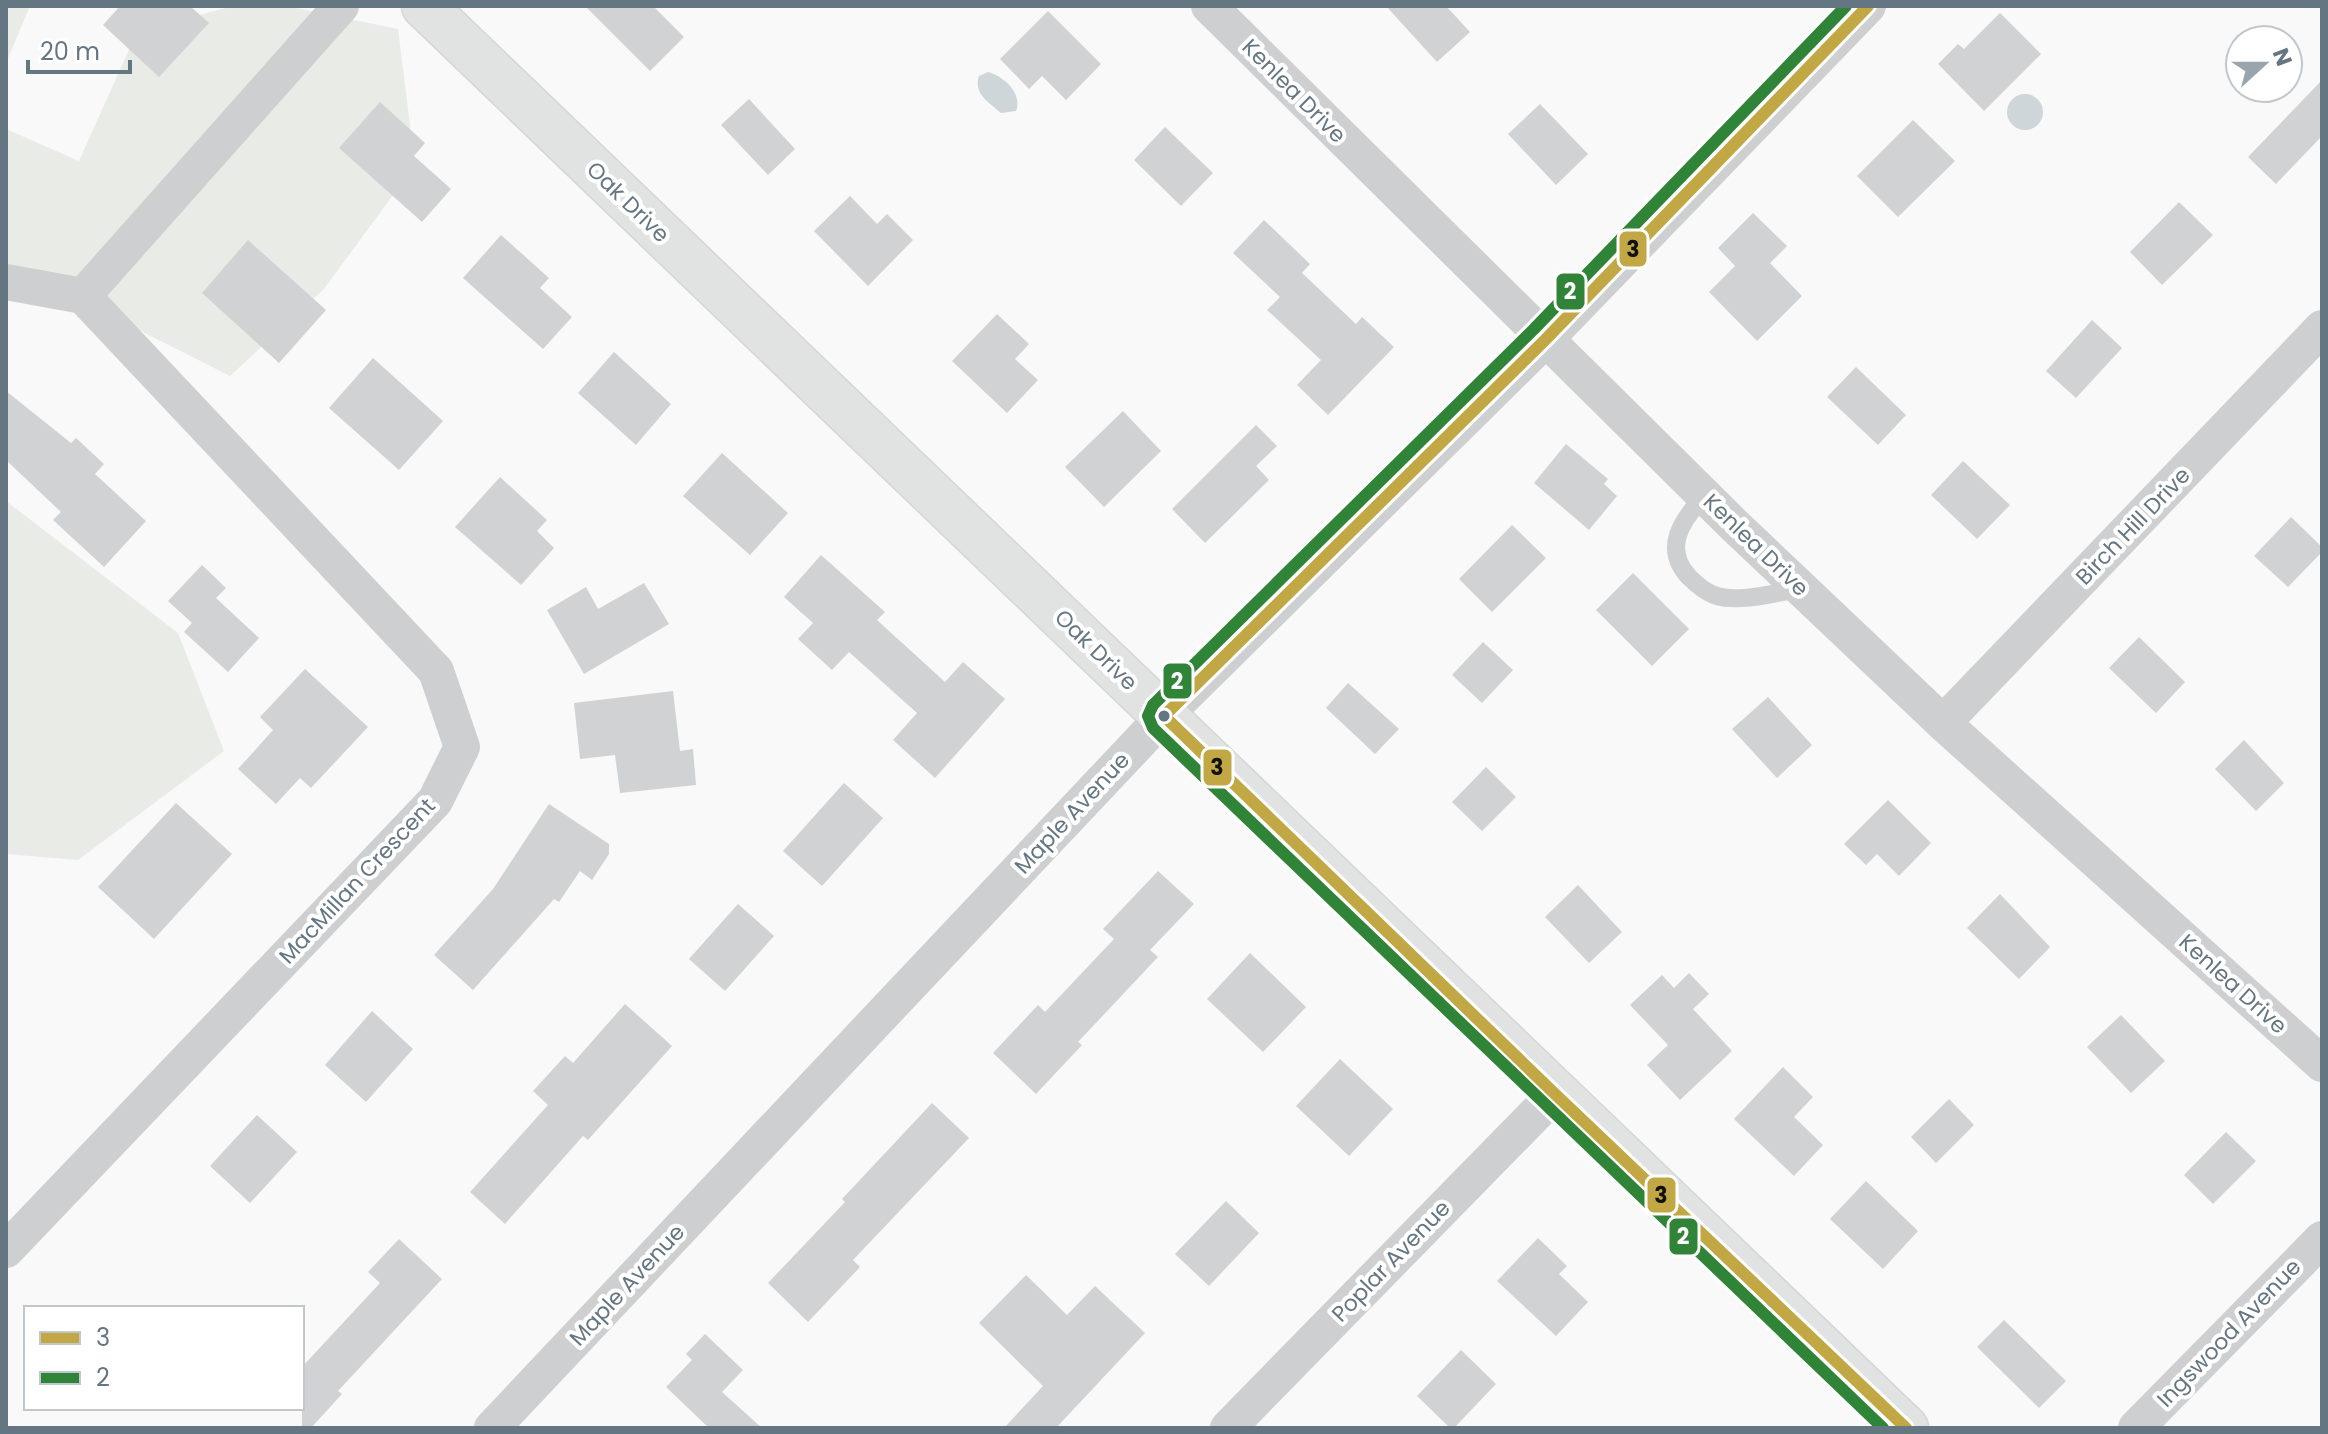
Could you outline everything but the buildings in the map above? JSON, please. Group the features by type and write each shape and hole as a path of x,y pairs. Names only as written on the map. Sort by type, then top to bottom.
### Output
{"street":[{"path":"6,282 83,296 341,6"},
{"name":"Oak Drive","path":"424,6 1906,1428"},
{"name":"Kenlea Drive","path":"1209,6 1801,589 1943,723 2322,1064"},
{"name":"Maple Avenue","path":"492,1428 1164,716 1545,340 1868,6"},
{"name":"MacMillan Crescent","path":"6,1250 435,801 462,747 436,671 83,296"},
{"name":"Birch Hill Drive","path":"1943,723 2322,328"},
{"name":"Poplar Avenue","path":"1228,1428 1555,1094"},
{"name":"Ingswood Avenue","path":"2136,1428 2322,1239"}],"lane":[{"path":"1704,496 1688,514 1675,540 1678,564 1692,580 1715,595 1739,597 1801,589"}],"shaded area":[{"path":"6,6 30,6 6,63"},
{"path":"233,6 286,6 398,29 415,165 324,289 230,376 6,263 6,129 79,161 137,32"},
{"path":"988,72 1011,87 1017,98 1016,111 1001,113 980,93 979,76"},
{"path":"2025,94 2038,99 2043,112 2038,125 2025,130 2012,125 2007,112 2012,99"},
{"path":"6,501 178,633 224,751 78,860 6,854"}],"transit line":[{"name":"2","path":"1846,6 1534,329 1153,705 1148,716 1153,728 1883,1428"},
{"name":"3","path":"1868,6 1545,340 1164,716 1906,1428"}]}
